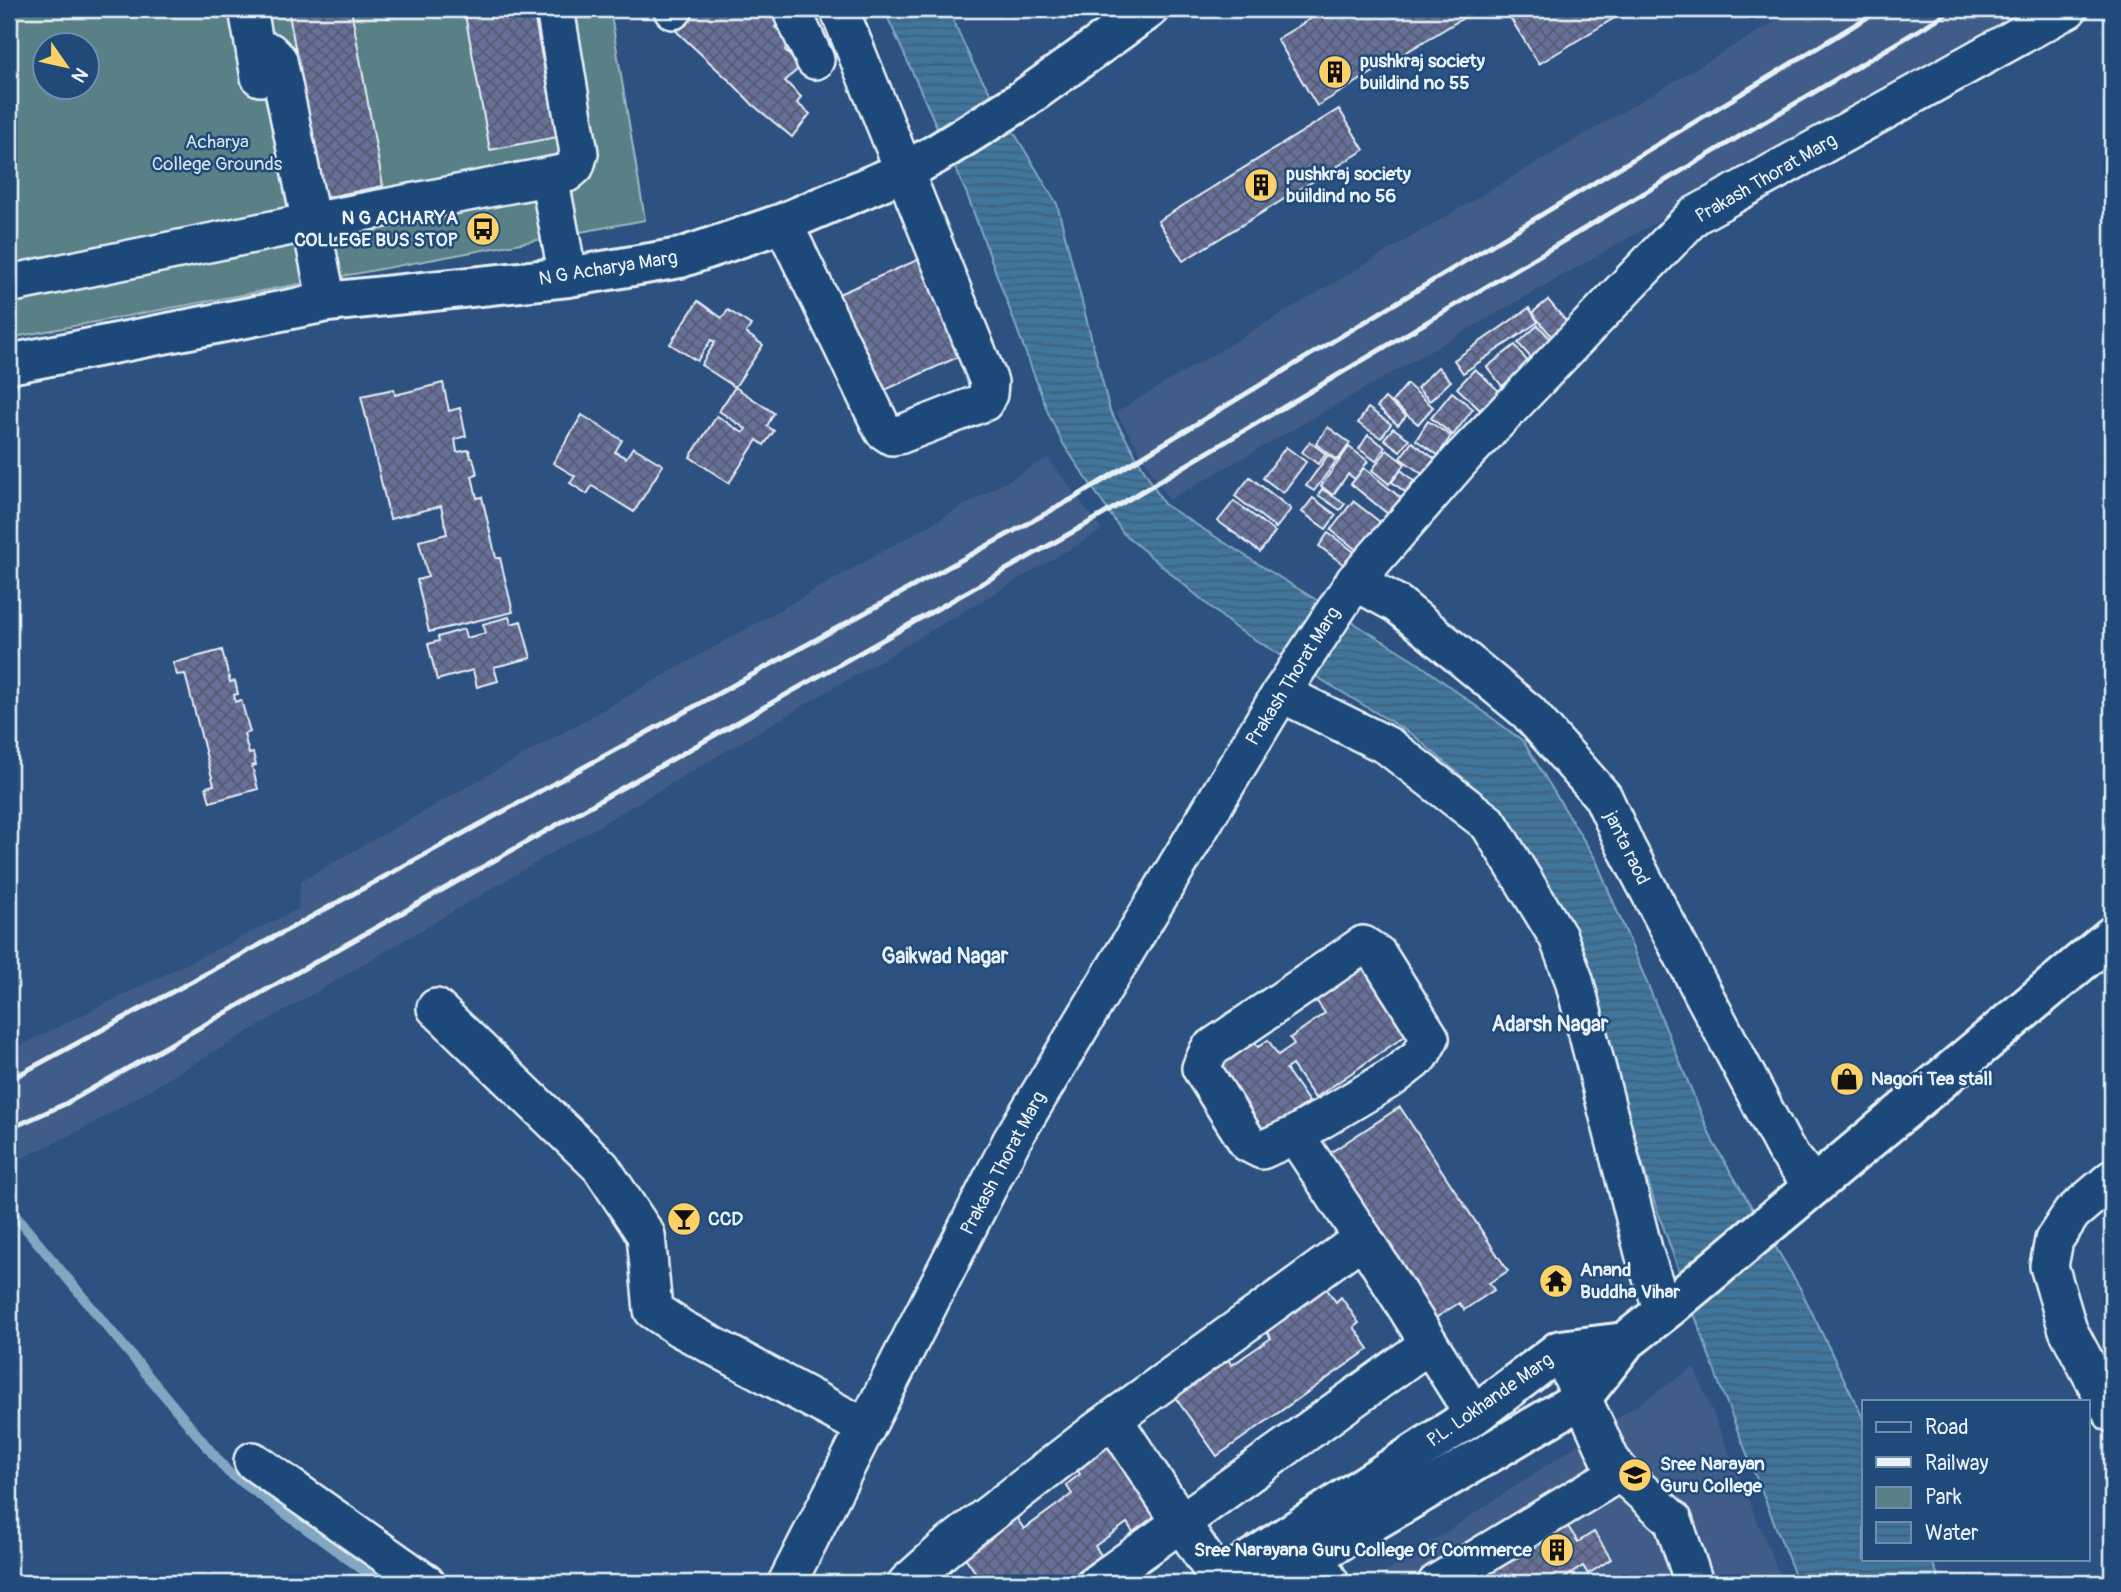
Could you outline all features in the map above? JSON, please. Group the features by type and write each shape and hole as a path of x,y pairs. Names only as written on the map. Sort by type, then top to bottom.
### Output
{"main road":[{"name":"N G Acharya Marg","path":"9,364 327,302 568,277 680,258 783,223 920,162 1021,101 1149,9"},
{"path":"1625,1342 2112,936"},
{"name":"P.L. Lokhande Marg","path":"1217,1582 1474,1415 1560,1350 1625,1342"},
{"name":"P.L. Lokhande Marg","path":"1274,1583 1322,1570 1581,1399 1625,1342"}],"street":[{"path":"248,9 256,55 270,52 278,60 298,225 327,302"},
{"path":"9,284 567,173 575,166 579,153 555,9"},
{"path":"790,9 815,60"},
{"path":"783,223 883,430 892,436 899,435 984,402 989,383 920,162 839,9"},
{"name":"Prakash Thorat Marg","path":"788,1583 1012,1140 1286,686 1348,591 1464,456 1694,216 2068,9"},
{"path":"549,177 568,277"},
{"name":"janta raod","path":"1348,591 1397,604 1528,712 1603,797 1626,847 1809,1190"},
{"path":"1286,686 1388,746 1489,824 1558,937 1570,969 1644,1253 1667,1308"},
{"path":"1363,944 1378,956 1430,1038 1420,1056 1393,1077 1295,1135 1262,1150 1248,1143 1201,1069 1209,1050 1363,944"},
{"path":"436,1008 601,1167 646,1235 653,1310 680,1328 866,1428"},
{"path":"1295,1135 1474,1415"},
{"path":"2112,1179 2072,1213 2054,1240 2049,1266 2068,1330 2112,1413"},
{"path":"907,1583 943,1571 1113,1419 1363,1238"},
{"path":"1097,1583 1429,1343"},
{"path":"1560,1350 1610,1459 1620,1472 1673,1520 1694,1583"},
{"path":"1113,1419 1182,1522 1217,1582"},
{"path":"253,1461 426,1583"},
{"path":"1437,1583 1620,1472"}],"shaded area":[{"path":"1796,9 2030,9 1169,500 1116,412"},
{"path":"1048,458 1102,530 83,1129 9,1164 9,1051 298,909 301,881"},
{"name":"Sree Narayan Guru College","path":"1694,1367 1783,1583 1370,1583"}],"green space":[{"name":"Acharya College Grounds","path":"9,9 610,9 645,220 9,338"}],"water":[{"path":"884,9 948,9 973,64 1057,204 1110,411 1164,504 1414,660 1523,741 1596,860 1713,1142 1800,1288 1862,1416 1862,1560 1931,1560 1941,1583 1798,1583 1720,1386 1654,1201 1567,917 1506,814 1413,735 1234,627 1123,533 1062,442 1049,415 966,192"}],"building":[{"path":"288,9 351,9 383,186 323,198"},
{"path":"464,9 533,9 557,137 490,150"},
{"path":"695,9 774,9 784,21 775,27 790,42 785,50 800,67 785,81 801,97 797,103 810,114 792,137 753,105 675,30"},
{"name":"pushkraj society buildind no 55","path":"1327,9 1478,9 1317,106 1277,39"},
{"path":"1629,9 1539,64 1506,11"},
{"name":"pushkraj society buildind no 56","path":"1339,109 1364,150 1183,261 1158,221"},
{"path":"929,255 967,353 883,391 834,296"},
{"path":"1548,300 1571,327 1555,340 1532,313"},
{"path":"698,301 722,318 728,310 751,325 746,333 763,345 735,387 701,365 715,342 711,340 697,361 670,344"},
{"path":"1529,308 1538,322 1463,373 1454,360"},
{"path":"1538,325 1553,342 1533,360 1518,343"},
{"path":"1515,345 1530,365 1502,386 1487,367"},
{"path":"1438,367 1451,381 1430,401 1417,388"},
{"path":"1475,369 1499,391 1480,410 1457,388"},
{"path":"443,383 449,411 460,408 466,436 455,439 457,452 469,450 473,458 477,474 472,476 477,498 482,497 496,558 500,558 513,612 429,632 417,580 428,577 419,541 447,534 441,506 390,519 361,396 394,389 395,395"},
{"path":"1407,384 1433,407 1418,424 1392,402"},
{"path":"735,387 774,413 767,426 774,431 764,445 757,440 729,483 690,457 717,416 743,433 746,429 719,411"},
{"path":"1452,392 1473,409 1453,435 1431,418"},
{"path":"1385,398 1406,416 1398,425 1377,407"},
{"path":"1368,408 1391,424 1381,438 1358,423"},
{"path":"582,415 622,440 615,452 626,458 633,447 663,465 634,512 592,486 587,494 570,483 575,476 553,463"},
{"path":"1428,421 1451,436 1438,455 1416,440"},
{"path":"1328,427 1350,443 1338,460 1316,444"},
{"path":"1393,428 1409,439 1400,451 1384,439"},
{"path":"1368,435 1385,447 1376,461 1359,449"},
{"path":"1310,442 1326,454 1318,464 1302,452"},
{"path":"1412,442 1435,459 1422,474 1400,458"},
{"path":"1286,447 1306,462 1283,493 1263,478"},
{"path":"1349,447 1368,461 1355,479 1348,474 1333,495 1321,486"},
{"path":"1387,450 1405,464 1389,484 1372,470"},
{"path":"1328,455 1336,461 1314,491 1306,486"},
{"path":"1364,468 1401,498 1388,514 1351,484"},
{"path":"1401,470 1414,481 1405,492 1392,482"},
{"path":"1250,477 1291,509 1276,528 1235,496"},
{"path":"1322,489 1345,504 1340,510 1318,495"},
{"path":"1313,498 1336,515 1326,529 1302,512"},
{"path":"1234,501 1275,532 1260,552 1218,521"},
{"path":"1353,501 1380,522 1358,551 1331,530"},
{"path":"1328,533 1356,553 1347,567 1319,546"},
{"path":"509,617 511,624 521,621 531,658 494,667 498,681 477,687 473,670 437,680 428,644 439,641 438,637 464,629 466,638 486,633 483,624"},
{"path":"222,650 230,682 235,681 238,694 234,695 235,702 241,700 250,732 244,734 249,754 253,753 256,765 252,766 258,789 210,802 206,787 214,785 185,674 177,675 173,663"},
{"path":"1365,956 1415,1029 1315,1098 1292,1065 1286,1069 1309,1102 1256,1138 1207,1067 1251,1037 1258,1047 1268,1040 1278,1055 1294,1044 1290,1038 1325,1013 1311,993"},
{"path":"1400,1107 1508,1271 1489,1283 1494,1290 1464,1310 1459,1303 1429,1322 1411,1294 1418,1289 1345,1177 1322,1158"},
{"path":"1319,1278 1336,1302 1341,1297 1359,1323 1354,1327 1369,1349 1217,1456 1167,1386 1220,1348 1232,1365 1271,1338 1259,1321"},
{"path":"1106,1439 1159,1513 1133,1532 1127,1523 1095,1546 1101,1555 1067,1580 1062,1572 1046,1583 983,1583 957,1546 1014,1514 1024,1529 1072,1494 1066,1485 1080,1474 1077,1469 1098,1455 1093,1449"},
{"name":"Sree Narayana Guru College Of Commerce","path":"1561,1516 1578,1542 1594,1532 1611,1559 1588,1574 1583,1566 1557,1583 1459,1583"}],"waterway":[{"path":"9,1208 228,1472 381,1583"}],"railway":[{"path":"9,1080 1074,498 1881,9"},
{"path":"9,1129 65,1104 1092,521 1954,9"}],"place":[{"name":"pushkraj society buildind no 55","path":"1335,72"},
{"name":"pushkraj society buildind no 56","path":"1261,185"},
{"name":"N G ACHARYA COLLEGE BUS STOP","path":"483,229"},
{"name":"Nagori Tea stall","path":"1847,1079"},
{"name":"CCD","path":"684,1219"},
{"name":"Anand Buddha Vihar","path":"1556,1281"},
{"name":"Sree Narayan Guru College","path":"1635,1475"},
{"name":"Sree Narayana Guru College Of Commerce","path":"1557,1550"}],"district":[{"name":"Gaikwad Nagar","path":"945,956"},
{"name":"Adarsh Nagar","path":"1550,1024"}]}
